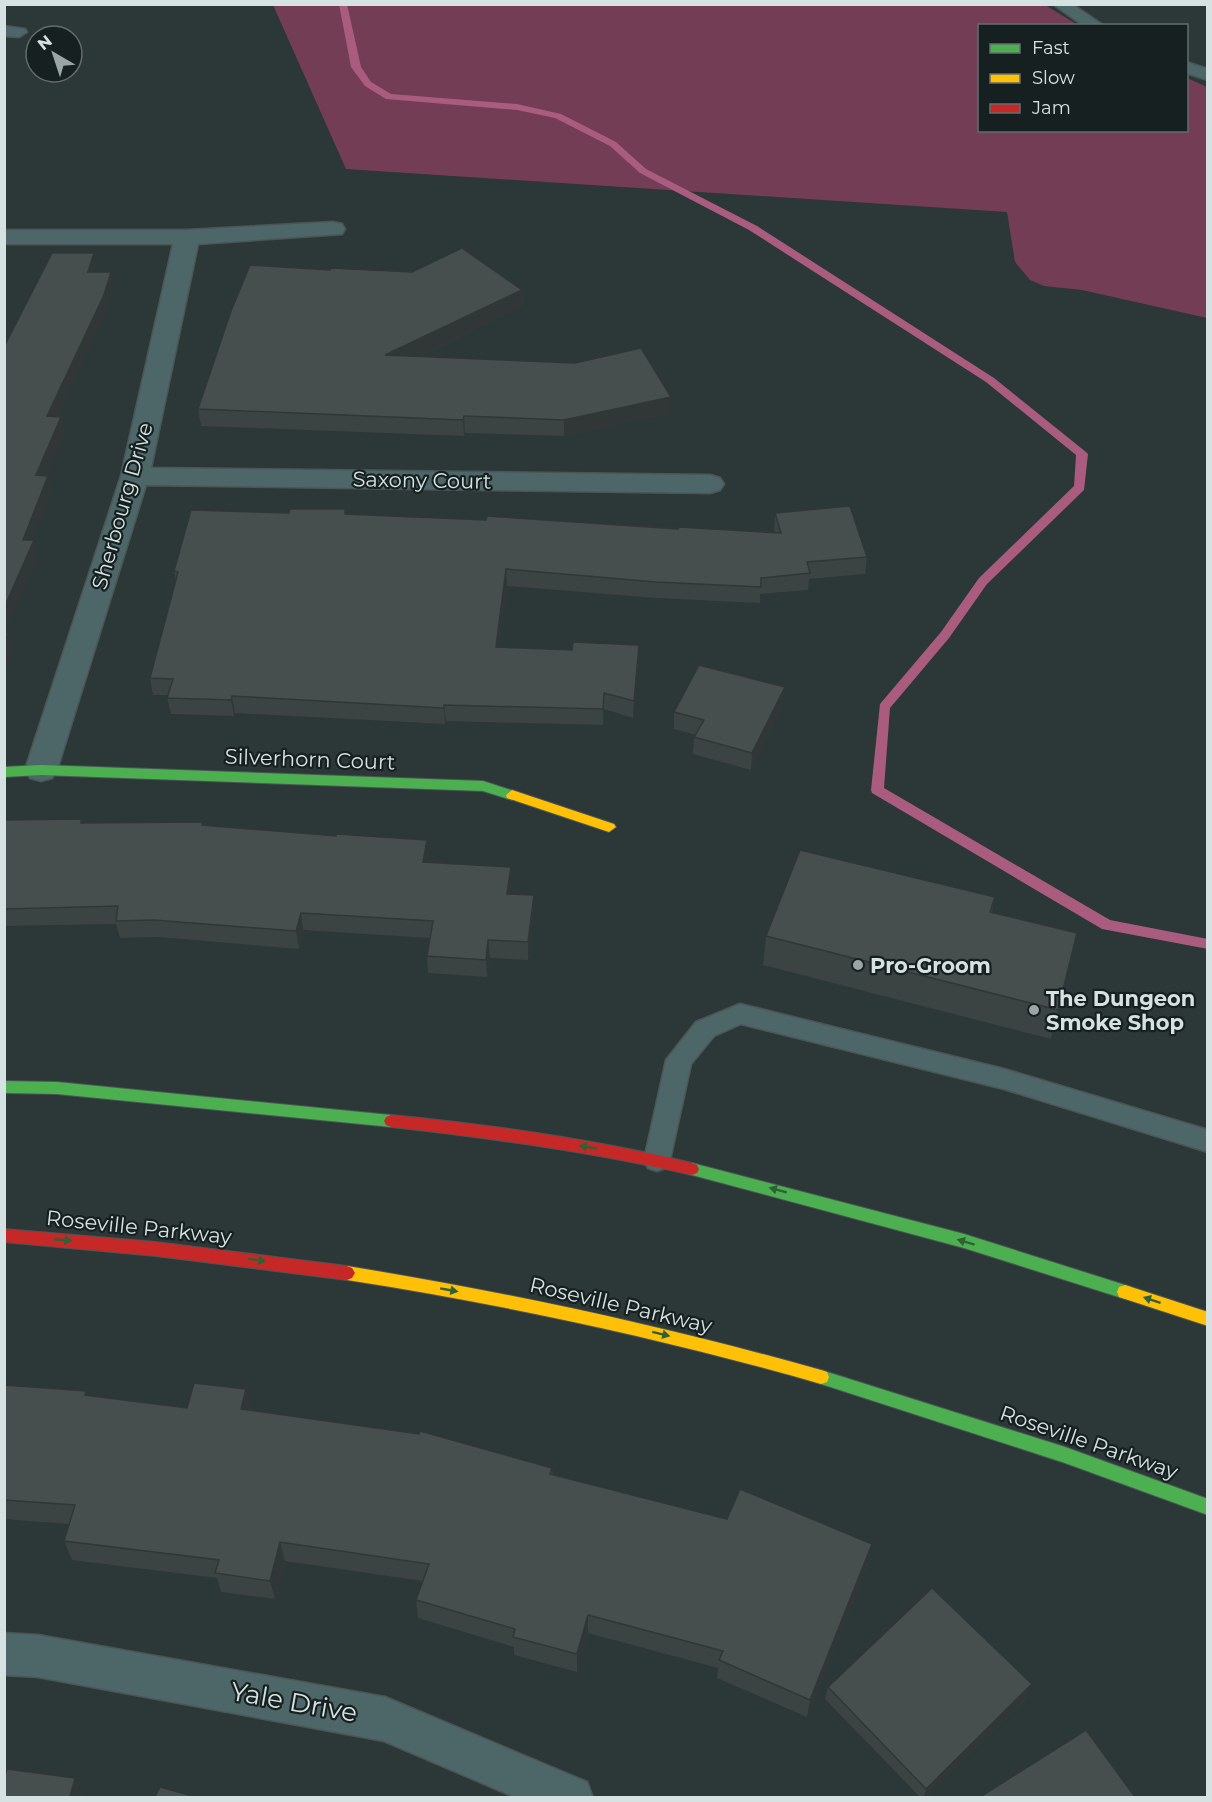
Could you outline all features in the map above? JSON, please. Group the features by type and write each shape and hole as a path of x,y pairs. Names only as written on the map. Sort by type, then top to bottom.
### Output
{"main road":[{"name":"Silverhorn Court","path":"4,772 41,770 483,786 609,827"},
{"path":"4,1087 57,1088 484,1130 657,1160 779,1190 964,1241 1208,1319"},
{"name":"Roseville Parkway","path":"4,1235 134,1245 292,1264 452,1290 608,1321 738,1354 915,1406 1137,1479 1208,1507"}],"street":[{"path":"4,237 187,237 333,229"},
{"name":"Sherbourg Drive","path":"41,770 135,476 187,237"},
{"name":"Saxony Court","path":"135,476 710,484"},
{"name":"Yale Drive","path":"4,1654 38,1656 385,1719 571,1797"}],"lane":[{"path":"1060,4 1093,24"},
{"path":"1188,68 1208,75"},
{"path":"657,1160 679,1060 705,1029 740,1014 1004,1079 1208,1141"}],"shaded area":[{"path":"273,5 1045,5 1076,24 978,24 978,132 1188,132 1188,78 1207,87 1207,318 1082,290 1044,286 1030,280 1015,262 1007,212 346,169"}],"building":[{"path":"462,248 522,290 385,355 575,363 641,348 671,397 564,420 464,416 463,420 198,409 231,311 250,265 412,272"},
{"path":"52,253 94,253 88,272 111,272 104,295 47,416 61,417 36,475 48,476 23,540 34,540 4,608 4,347"},
{"path":"850,506 867,557 807,562 810,573 761,578 761,587 656,582 506,569 496,647 572,650 573,642 639,645 634,701 604,693 603,709 444,705 444,708 232,696 231,700 167,698 173,679 150,678 178,572 174,571 191,510 289,513 290,509 345,509 345,514 486,520 487,516 678,529 679,527 781,533 775,513"},
{"path":"699,665 785,687 752,753 694,737 704,720 674,712"},
{"path":"81,819 81,823 202,822 202,825 336,836 336,834 427,840 423,862 511,867 507,894 534,895 528,942 488,940 486,960 427,956 433,921 301,913 296,931 154,920 116,921 118,906 4,909 4,820"},
{"path":"800,850 995,897 990,912 1077,933 1058,1010 766,936"},
{"path":"194,1383 246,1389 241,1409 419,1434 420,1431 552,1468 550,1474 727,1519 740,1489 872,1544 810,1700 719,1660 723,1651 588,1615 577,1654 513,1637 515,1629 416,1600 429,1564 280,1542 270,1581 215,1573 219,1560 64,1541 75,1505 4,1500 4,1385 86,1391 85,1395 187,1408"},
{"path":"932,1588 1032,1684 926,1789 828,1687"},
{"path":"1086,1730 1135,1797 980,1797"},
{"path":"7,1769 75,1778 70,1797 4,1797 4,1778"},
{"path":"160,1787 196,1797 155,1797"}],"waterway":[{"path":"343,4 356,67 368,84 389,97 517,107 558,116 613,144 643,171 753,228 990,380 1082,454 1080,487 983,581 945,635 884,707 877,790 1107,925 1208,944"}],"traffic: fast":[{"path":"4,772 41,770 483,786 512,795"},
{"path":"4,1087 57,1088 391,1121"},
{"path":"692,1169 964,1241 1125,1292"},
{"path":"821,1377 1065,1455 1208,1507"}],"traffic: slow":[{"path":"512,795 609,827"},
{"path":"347,1273 467,1293 586,1317 704,1345 821,1377"},
{"path":"1125,1292 1208,1319"}],"traffic: jam":[{"path":"391,1121 542,1139 617,1152 692,1169"},
{"path":"4,1235 156,1249 347,1273"}],"place":[{"name":"Pro-Groom","path":"858,965"},
{"name":"The Dungeon Smoke Shop","path":"1034,1010"}]}
